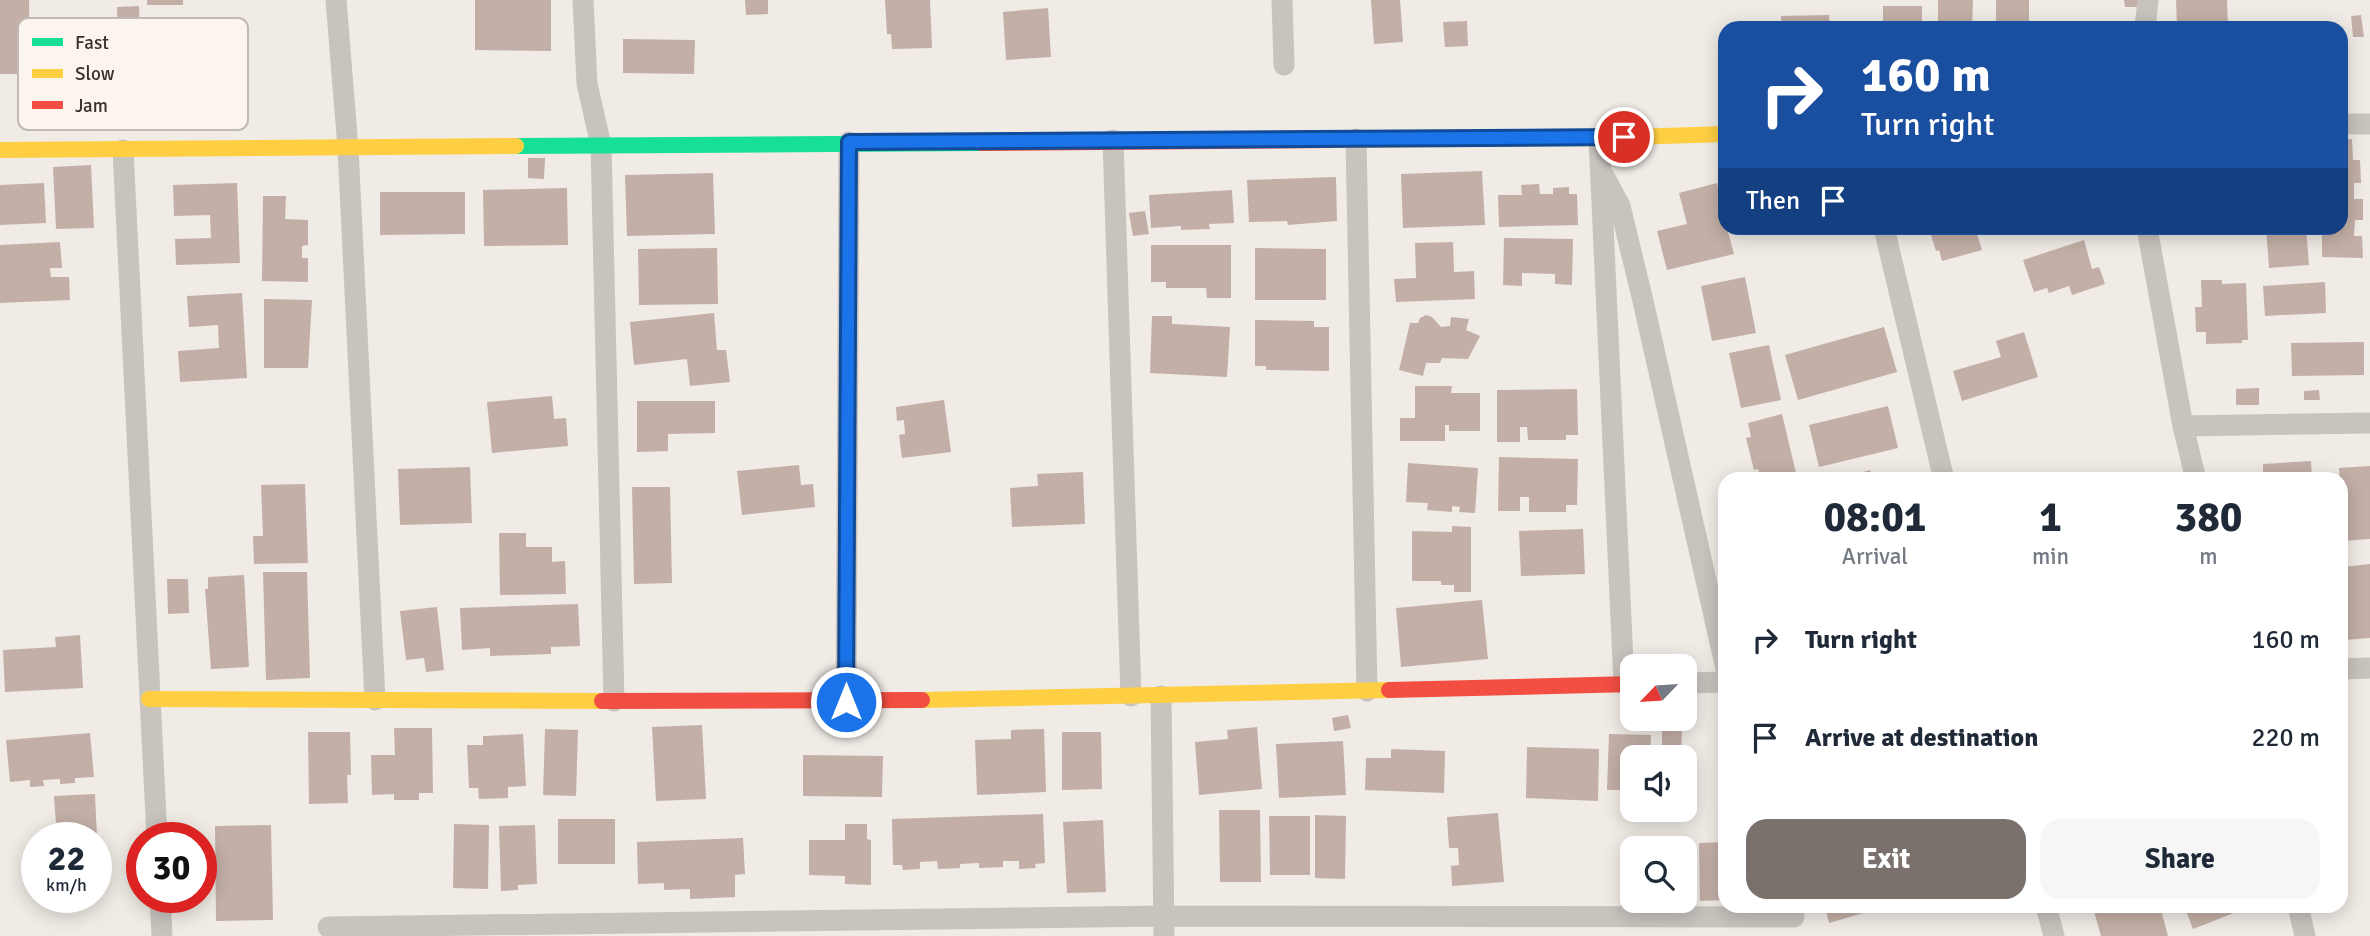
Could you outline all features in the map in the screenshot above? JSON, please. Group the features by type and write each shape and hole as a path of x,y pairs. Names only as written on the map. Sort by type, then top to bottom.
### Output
{"street":[{"path":"336,0 348,148 374,700"},
{"path":"583,0 587,83 601,145 614,701"},
{"path":"1282,0 1284,65"},
{"path":"2146,21 2148,0"},
{"path":"2348,124 2370,124"},
{"path":"0,150 1599,138 1718,134"},
{"path":"1599,138 1626,654"},
{"path":"1356,139 1367,691"},
{"path":"1113,140 1131,696"},
{"path":"846,702 849,142"},
{"path":"123,150 156,822"},
{"path":"1600,169 1620,206 1718,634"},
{"path":"1886,235 1942,472"},
{"path":"2148,235 2183,426 2194,472"},
{"path":"2183,426 2370,422"},
{"path":"2348,669 2370,668"},
{"path":"1698,683 1718,682"},
{"path":"149,699 846,702 1620,684"},
{"path":"1161,696 1164,926"},
{"path":"161,913 162,936"},
{"path":"2048,913 2054,936"},
{"path":"2300,913 2305,936"},
{"path":"328,927 1164,926 1795,920"}],"building":[{"path":"0,0 29,0 29,18 18,18 18,74 0,74"},
{"path":"147,0 183,0 183,5 147,5"},
{"path":"475,0 551,0 551,51 475,50"},
{"path":"745,0 768,0 768,14 746,15"},
{"path":"885,0 930,0 932,48 892,49 891,34 887,34"},
{"path":"1371,0 1400,0 1403,42 1374,44"},
{"path":"1938,0 1973,0 1972,21 1938,21"},
{"path":"1996,0 2029,0 2029,21 1996,21"},
{"path":"2124,0 2140,0 2140,7 2125,7"},
{"path":"2176,0 2227,0 2228,21 2177,21"},
{"path":"139,6 139,18 117,18 117,7"},
{"path":"1883,6 1922,6 1922,21 1883,21"},
{"path":"1048,8 1051,57 1006,60 1003,12"},
{"path":"1829,15 1829,21 1781,21 1781,16"},
{"path":"2361,15 2364,37 2353,37 2351,16"},
{"path":"1467,21 1468,46 1445,47 1443,22"},
{"path":"623,39 695,40 694,74 623,73"},
{"path":"2348,139 2352,139 2353,160 2360,160 2361,183 2354,183 2354,199 2363,199 2363,220 2355,220 2354,236 2362,236 2363,258 2322,257 2322,235 2348,235"},
{"path":"528,158 545,158 544,179 528,178"},
{"path":"91,165 94,228 56,229 53,167"},
{"path":"1482,171 1485,225 1403,228 1401,174"},
{"path":"713,173 715,234 627,236 625,175"},
{"path":"1336,177 1337,221 1288,225 1287,221 1249,222 1247,180"},
{"path":"44,183 46,223 0,225 0,185"},
{"path":"237,183 240,263 176,265 175,239 211,238 210,215 174,216 173,185"},
{"path":"1717,183 1718,235 1729,235 1734,254 1667,270 1657,231 1687,224 1679,193"},
{"path":"1539,184 1540,194 1553,194 1553,188 1569,187 1569,194 1577,194 1578,225 1499,227 1498,195 1522,195 1521,185"},
{"path":"567,188 568,245 484,246 483,190"},
{"path":"1232,190 1234,223 1209,224 1210,229 1181,230 1181,226 1151,228 1149,195"},
{"path":"380,192 465,192 465,234 380,235"},
{"path":"263,196 286,196 285,219 308,220 308,245 302,246 302,258 308,258 308,282 262,281"},
{"path":"1145,211 1149,234 1133,236 1129,213"},
{"path":"1931,235 1977,235 1982,250 1942,261 1939,250 1936,251"},
{"path":"2267,235 2307,235 2309,265 2269,268"},
{"path":"1504,238 1573,239 1572,285 1555,284 1555,274 1522,273 1522,286 1503,285"},
{"path":"2084,240 2092,269 2099,267 2105,284 2072,295 2069,286 2049,293 2047,288 2034,292 2023,260"},
{"path":"60,242 62,268 50,268 51,277 69,277 70,300 0,303 0,245"},
{"path":"1453,242 1454,272 1474,271 1475,299 1396,302 1394,279 1416,278 1415,243"},
{"path":"1151,245 1231,245 1231,298 1207,298 1206,288 1166,288 1166,282 1151,282"},
{"path":"717,248 718,304 639,305 638,249"},
{"path":"1255,248 1326,249 1326,300 1255,300"},
{"path":"1745,277 1756,333 1712,341 1701,286"},
{"path":"2201,280 2222,280 2222,284 2246,283 2248,340 2242,340 2242,343 2206,344 2206,332 2196,332 2195,307 2202,307"},
{"path":"2325,282 2326,313 2265,316 2263,286"},
{"path":"242,293 247,378 180,382 178,351 219,348 218,325 189,327 187,296"},
{"path":"264,299 312,300 308,368 264,368"},
{"path":"714,313 717,350 726,350 730,382 690,386 687,359 634,365 630,322"},
{"path":"1426,315 1432,317 1441,327 1450,326 1451,317 1469,319 1466,330 1480,336 1468,359 1442,358 1440,363 1426,363 1423,376 1399,370 1410,323 1418,323 1420,318"},
{"path":"1152,316 1172,316 1172,324 1230,327 1227,377 1150,373"},
{"path":"1255,320 1314,321 1314,327 1329,327 1329,371 1266,370 1266,366 1255,366"},
{"path":"1884,327 1897,372 1798,400 1785,355"},
{"path":"2024,332 2038,377 1962,401 1953,371 2001,357 1996,341"},
{"path":"2364,342 2364,375 2292,376 2291,343"},
{"path":"1769,345 1781,400 1741,408 1729,353"},
{"path":"1415,386 1452,386 1451,393 1480,393 1480,431 1449,431 1449,425 1445,425 1445,441 1400,441 1400,418 1415,418"},
{"path":"2259,388 2259,405 2236,405 2236,389"},
{"path":"1577,389 1578,435 1566,435 1566,440 1528,440 1527,427 1520,427 1520,442 1497,442 1497,390"},
{"path":"2319,390 2320,400 2304,400 2304,391"},
{"path":"552,396 554,419 566,418 568,446 492,453 487,402"},
{"path":"944,400 951,452 902,458 899,435 905,434 904,420 897,421 896,407"},
{"path":"637,401 715,401 715,433 668,434 668,451 637,452"},
{"path":"1888,406 1898,448 1819,467 1809,425"},
{"path":"1782,414 1796,472 1754,470 1746,438 1751,437 1748,423"},
{"path":"1499,457 1578,459 1577,505 1566,505 1566,512 1529,512 1529,497 1520,497 1520,511 1498,511"},
{"path":"2311,461 2312,472 2263,472 2263,464"},
{"path":"1408,463 1478,468 1475,513 1459,512 1460,507 1452,506 1452,512 1427,510 1428,503 1406,502"},
{"path":"799,465 801,485 813,484 815,507 742,515 737,471"},
{"path":"2370,466 2370,539 2348,541 2348,472 2339,472 2339,468"},
{"path":"470,467 472,523 400,525 398,469"},
{"path":"1083,472 1085,524 1012,527 1010,488 1038,486 1037,474"},
{"path":"305,484 308,563 254,564 253,536 263,536 261,485"},
{"path":"632,487 670,487 672,583 634,584"},
{"path":"1452,526 1471,527 1471,592 1454,592 1454,585 1441,585 1441,581 1412,581 1412,531 1452,532"},
{"path":"1583,529 1585,574 1521,576 1519,531"},
{"path":"499,533 526,533 526,547 552,547 552,562 565,561 566,594 500,595"},
{"path":"2370,564 2370,638 2348,640 2348,566"},
{"path":"263,572 307,572 310,678 266,680"},
{"path":"244,575 249,667 211,669 205,589 208,589 208,577"},
{"path":"167,579 188,579 189,613 168,614"},
{"path":"1482,600 1488,659 1401,667 1396,608"},
{"path":"578,604 580,646 551,647 551,654 490,656 490,648 462,650 460,608"},
{"path":"437,607 444,670 426,672 424,658 406,660 400,611"},
{"path":"80,635 83,688 5,692 3,650 56,647 55,637"},
{"path":"1348,715 1351,728 1334,731 1332,718"},
{"path":"702,725 706,799 656,801 652,727"},
{"path":"1257,727 1262,789 1199,795 1195,742 1228,739 1227,730"},
{"path":"394,728 432,728 433,793 419,793 419,800 394,800 394,794 372,795 371,755 395,755"},
{"path":"545,729 578,730 576,796 543,795"},
{"path":"1044,729 1046,792 977,795 975,740 1011,739 1011,730"},
{"path":"308,732 350,732 351,775 347,775 348,803 309,804"},
{"path":"1062,732 1101,732 1102,789 1062,790"},
{"path":"1662,732 1682,732 1681,745 1662,745"},
{"path":"90,733 94,777 75,778 75,783 60,784 60,779 43,780 44,786 30,787 30,780 10,782 6,740"},
{"path":"523,734 526,786 508,787 508,798 479,799 478,788 469,788 467,745 483,745 483,736"},
{"path":"1609,734 1651,735 1651,745 1620,745 1620,790 1607,790"},
{"path":"1343,741 1346,795 1279,798 1276,744"},
{"path":"1527,747 1599,749 1598,801 1526,798"},
{"path":"1391,749 1445,751 1444,793 1365,790 1366,758 1391,758"},
{"path":"803,755 883,756 882,797 803,796"},
{"path":"95,794 96,822 56,822 54,796"},
{"path":"1219,810 1260,810 1261,882 1220,882"},
{"path":"1498,813 1504,882 1452,886 1451,866 1459,865 1458,848 1449,848 1447,817"},
{"path":"1043,814 1045,863 1035,864 1036,868 1019,869 1019,861 1003,861 1003,867 979,868 979,863 960,864 960,868 938,869 937,861 920,862 920,869 903,870 902,865 893,865 892,819"},
{"path":"1315,815 1346,816 1345,879 1315,878"},
{"path":"1269,816 1310,816 1310,875 1270,875"},
{"path":"558,819 615,819 615,864 558,864"},
{"path":"1103,820 1106,892 1067,893 1063,822"},
{"path":"454,824 489,825 488,889 453,888"},
{"path":"845,824 867,824 867,839 871,840 871,885 845,884 845,876 809,875 809,840 845,840"},
{"path":"271,825 273,920 216,921 217,826"},
{"path":"535,825 537,884 518,885 518,890 501,891 499,826"},
{"path":"743,838 745,874 735,875 735,897 690,899 690,889 664,890 664,883 638,884 637,842"},
{"path":"1718,842 1718,900 1700,901 1699,843"},
{"path":"1827,913 1863,913 1829,923"},
{"path":"2095,913 2162,913 2168,936 2101,936"},
{"path":"2187,913 2234,913 2193,929"}],"traffic: fast":[{"path":"516,146 981,143"}],"traffic: slow":[{"path":"1331,140 1718,134"},
{"path":"0,150 516,146"},
{"path":"922,700 1389,690"},
{"path":"149,699 602,701"}],"traffic: jam":[{"path":"981,143 1331,140"},
{"path":"1389,690 1620,684"},
{"path":"602,701 922,700"}],"route":[{"path":"846,702 849,142 1624,137"}]}
